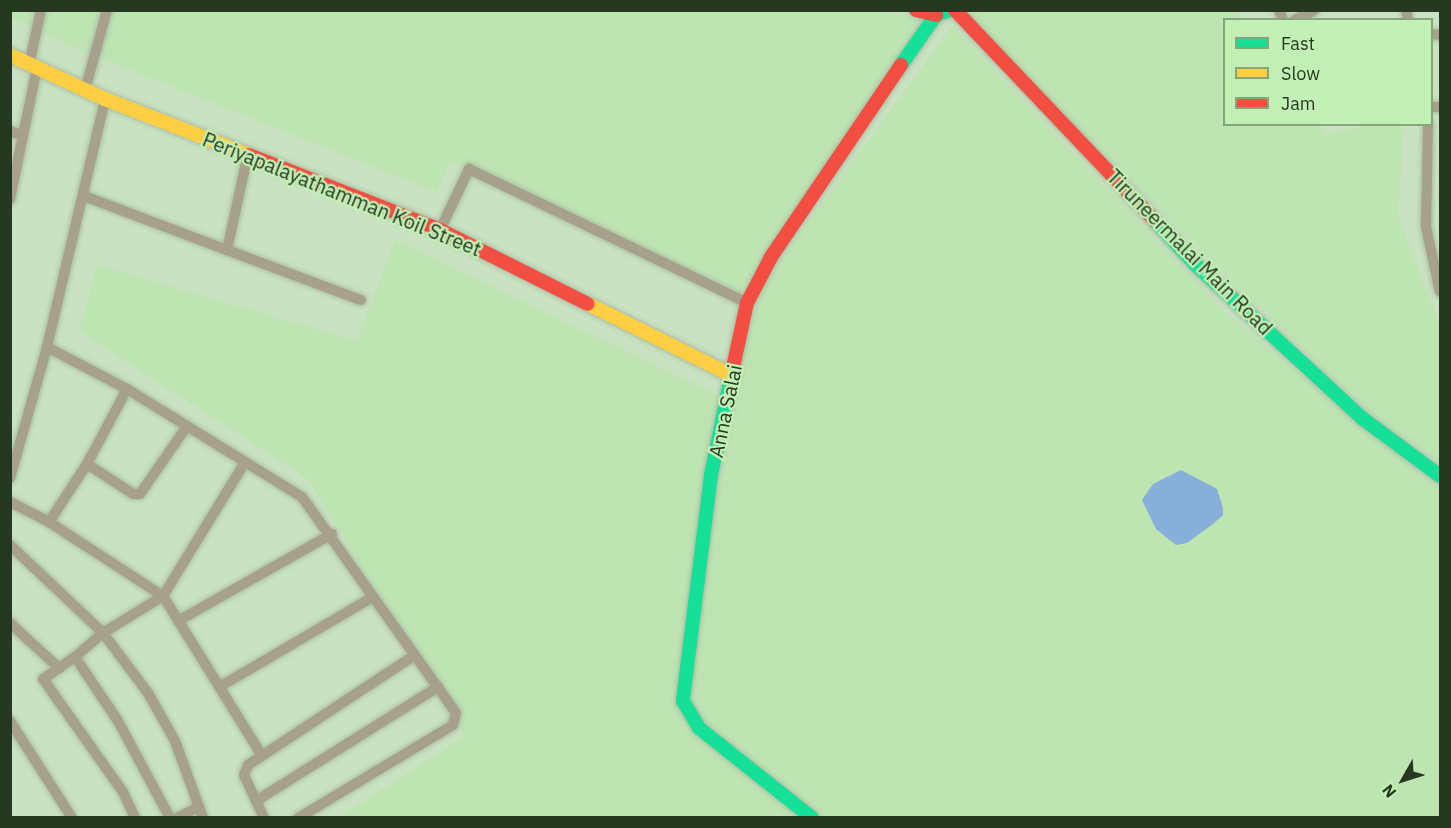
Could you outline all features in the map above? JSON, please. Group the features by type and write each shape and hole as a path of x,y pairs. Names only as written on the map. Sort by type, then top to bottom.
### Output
{"street":[{"path":"10,200 23,136 41,10"},
{"path":"85,90 107,10"},
{"path":"916,10 943,13"},
{"name":"Tiruneermalai Main Road","path":"955,10 1195,264 1362,418 1440,476"},
{"path":"1299,18 1315,10"},
{"name":"Anna Salai","path":"812,818 699,728 683,701 711,475 747,303 771,257 943,13"},
{"name":"Periyapalayathamman Koil Street","path":"10,55 105,99 440,230 733,376"},
{"path":"10,478 47,347 105,99"},
{"path":"1428,126 1426,226 1440,292"},
{"path":"10,131 23,136"},
{"path":"227,250 248,154"},
{"path":"440,230 469,169 747,303"},
{"path":"84,196 361,300"},
{"path":"47,347 127,389 302,497 332,534 371,598 457,716 453,725 298,818"},
{"path":"49,522 87,464 127,389"},
{"path":"87,464 133,494 140,494 188,426"},
{"path":"135,818 123,792 38,683 75,657 103,633 163,596 245,462"},
{"path":"10,502 49,522 163,596 221,686 261,754"},
{"path":"178,621 332,534"},
{"path":"10,545 103,633 148,693 175,741 201,812 177,818"},
{"path":"221,686 371,598"},
{"path":"10,623 59,668"},
{"path":"264,818 244,771 261,754 414,656"},
{"path":"75,657 118,721 170,818"},
{"path":"256,801 438,687"},
{"path":"10,722 72,818"}],"shaded area":[{"path":"11,10 883,10 925,21 740,293 450,161 437,192 83,51 11,17"},
{"path":"962,11 1239,11 1242,18 1223,18 1223,126 1321,126 1325,136 1360,126 1404,126 1398,216 1440,325 1440,463 1367,410 1231,281"},
{"path":"952,26 1224,311 1440,490 1440,817 340,817 465,736 308,479 79,331 97,265 357,341 395,240 727,400 758,301 774,269"}],"water":[{"path":"1181,470 1217,489 1223,515 1187,543 1176,545 1156,529 1142,500 1153,484"}],"traffic: fast":[{"path":"901,65 936,15 949,10"},
{"path":"1155,221 1195,264 1362,418 1440,476"},
{"path":"734,363 711,475 683,701 699,728 812,818"}],"traffic: slow":[{"path":"10,55 105,99 249,155"},
{"path":"588,304 733,376"}],"traffic: jam":[{"path":"916,10 936,15"},
{"path":"955,10 1155,221"},
{"path":"734,363 747,303 771,257 901,65"},
{"path":"249,155 440,230 588,304"}]}
